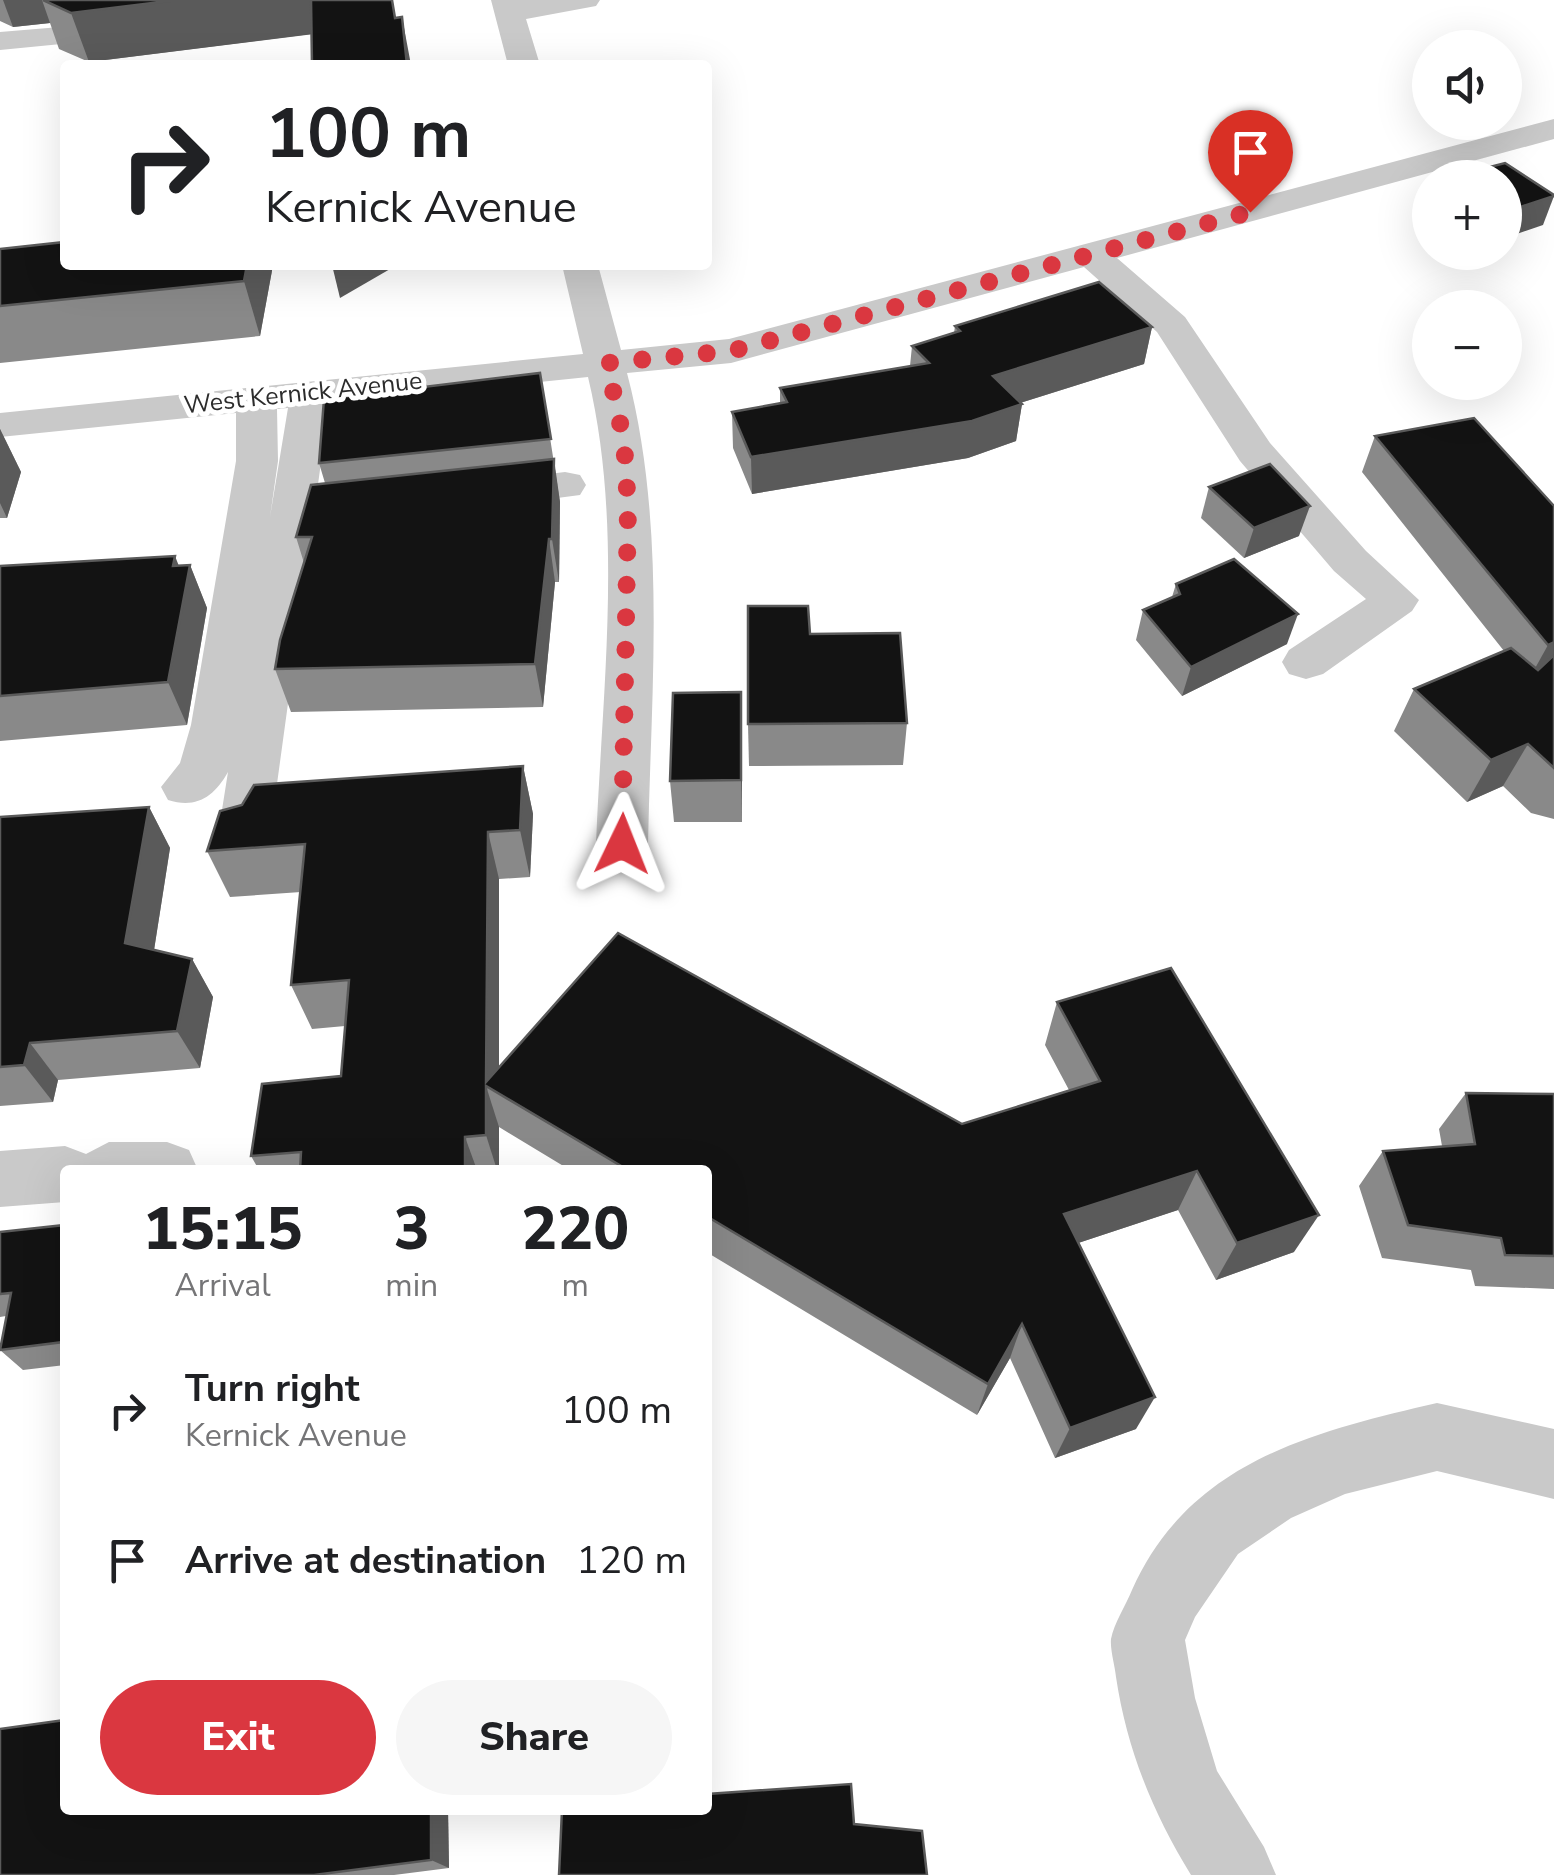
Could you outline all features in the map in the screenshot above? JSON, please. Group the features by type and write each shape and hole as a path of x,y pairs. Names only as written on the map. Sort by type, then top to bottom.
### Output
{"street":[{"path":"523,60 508,7 585,0"},
{"path":"0,41 159,28"},
{"name":"West Kernick Avenue","path":"0,425 731,351 1554,129"},
{"path":"1092,255 1171,325 1256,452 1350,561 1396,600 1306,662"},
{"path":"581,270 624,441 628,507 622,844"},
{"path":"186,787 202,772 211,750 279,463 312,391"},
{"path":"244,834 315,512 279,463 256,397"},
{"path":"450,497 565,485"},
{"path":"0,1178 60,1174"},
{"path":"1236,1875 1182,1789 1157,1698 1148,1640 1169,1591 1213,1529 1266,1493 1341,1460 1436,1437 1554,1464"}],"building":[{"path":"43,0 177,0 71,13"},
{"path":"311,0 392,0 395,18 402,17 406,60 312,60"},
{"path":"1522,174 1554,195 1522,206"},
{"path":"60,243 60,270 246,270 244,281 0,306 0,249"},
{"path":"1099,282 1152,327 993,376 1022,404 972,421 751,457 732,412 787,402 780,388 929,363 912,346 960,331 955,326"},
{"path":"540,373 551,439 319,463 324,399"},
{"path":"1474,418 1554,506 1554,642 1548,645 1375,436"},
{"path":"554,459 552,539 535,664 275,669 280,640 312,537 296,537 311,485"},
{"path":"1270,464 1310,506 1254,528 1209,487"},
{"path":"175,556 173,566 190,565 168,682 0,696 0,566"},
{"path":"1234,559 1298,614 1191,667 1143,610 1180,594 1176,584"},
{"path":"748,606 808,606 810,634 900,633 907,723 748,724"},
{"path":"1511,648 1538,670 1554,655 1554,768 1528,744 1491,760 1414,689"},
{"path":"741,692 741,780 670,781 673,693"},
{"path":"523,766 520,830 488,832 486,1082 618,933 962,1124 1100,1081 1057,1002 1171,968 1319,1215 1237,1243 1197,1171 1064,1214 1155,1397 1070,1428 1022,1324 988,1384 712,1219 712,1165 620,1165 486,1086 486,1135 465,1137 465,1165 300,1165 301,1152 251,1156 262,1084 341,1076 349,980 291,985 305,844 207,851 220,811 242,805 254,785"},
{"path":"149,807 125,943 192,959 177,1031 30,1043 24,1065 0,1067 0,817"},
{"path":"1466,1093 1554,1094 1554,1256 1505,1255 1501,1238 1408,1225 1383,1151 1475,1144"},
{"path":"60,1226 60,1342 0,1350 11,1293 0,1294 0,1232"},
{"path":"60,1721 60,1815 431,1815 431,1860 314,1875 0,1875 0,1729"},
{"path":"851,1784 854,1824 922,1831 927,1875 559,1875 562,1815 712,1815 712,1794"}],"route":[{"path":"622,844 628,507 624,441 607,363 690,358 731,351 1250,212"}]}
